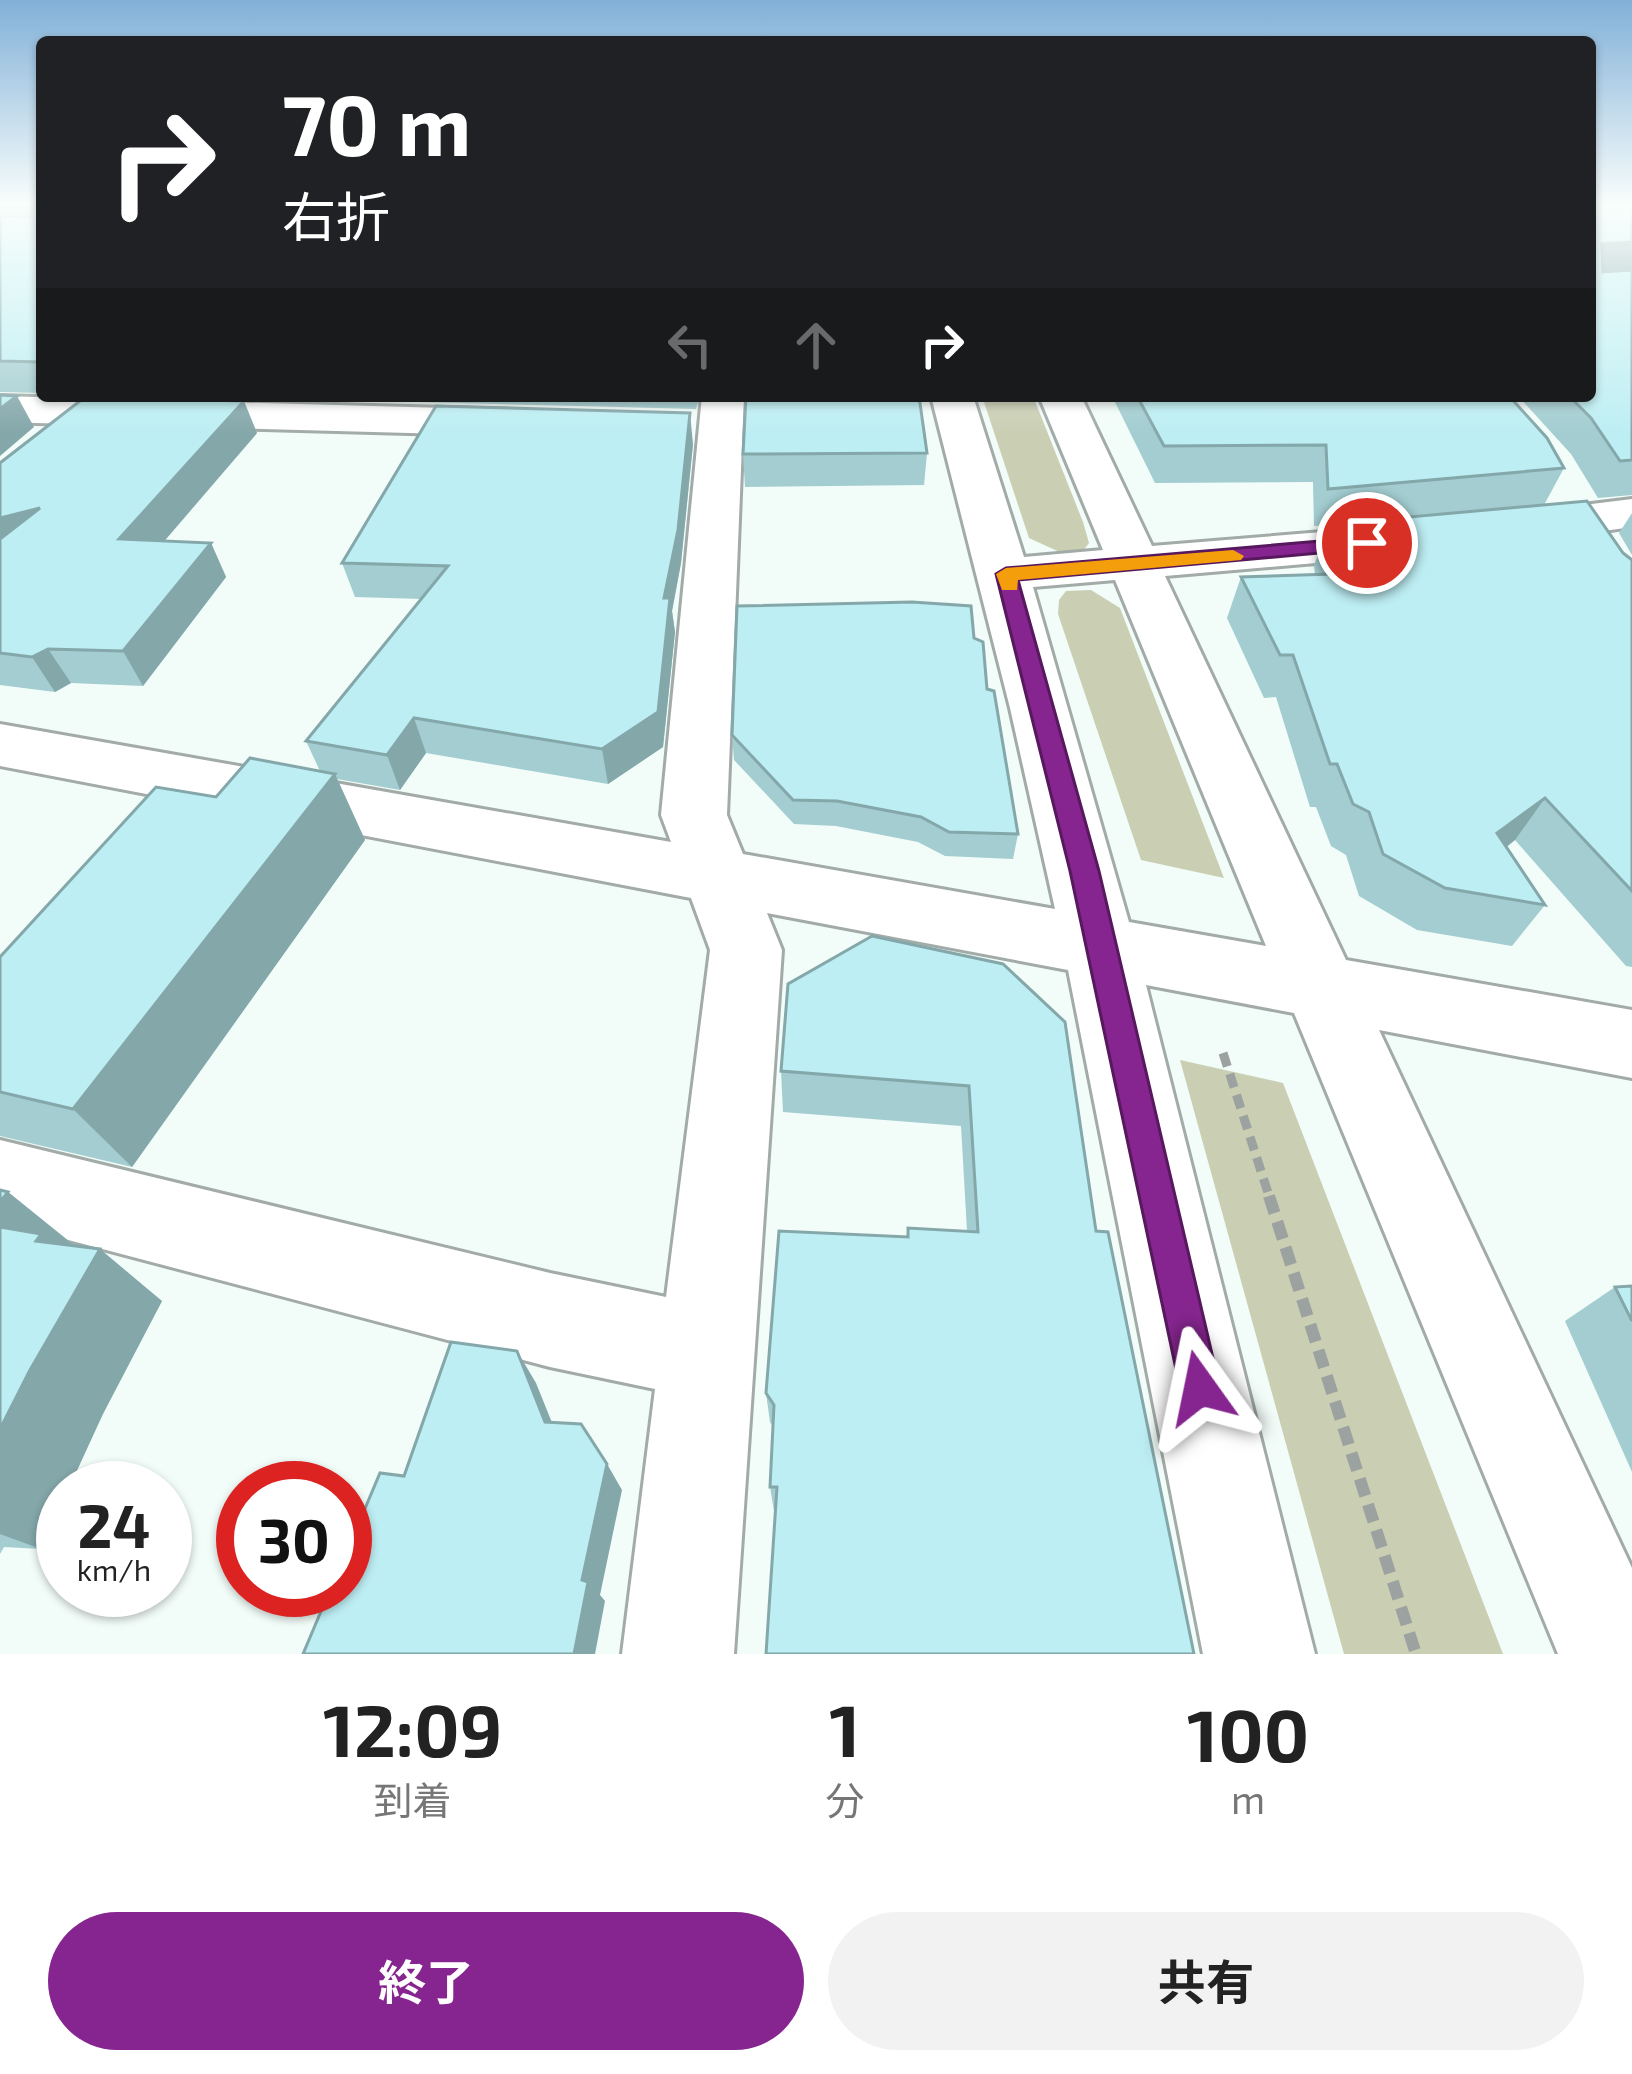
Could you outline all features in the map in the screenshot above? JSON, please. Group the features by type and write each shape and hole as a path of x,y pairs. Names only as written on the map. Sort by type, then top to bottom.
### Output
{"street":[{"path":"954,402 1006,574 1102,948 1259,1654"},
{"path":"1063,402 1614,1654"},
{"path":"0,409 98,404 557,424"},
{"path":"34,455 98,404"},
{"path":"678,1654 746,950 694,815 707,417"},
{"path":"1006,574 1463,534 1571,502 1632,513"},
{"path":"1571,502 1608,568"},
{"path":"0,745 1632,1044"},
{"path":"0,1180 550,1320 708,1352"}],"path":[{"path":"1223,1052 1416,1654"}],"green space":[{"path":"984,402 1035,402 1089,543 1083,551 1064,554 1029,538"},
{"path":"1091,590 1120,608 1224,878 1141,860 1058,614 1059,600 1066,591"},
{"path":"1180,1060 1283,1083 1503,1654 1344,1654"}],"building":[{"path":"0,280 36,280 36,362 0,361"},
{"path":"1596,280 1632,280 1632,460 1620,461 1575,402 1596,402"},
{"path":"0,395 17,396 0,409"},
{"path":"79,402 243,402 119,539 211,543 123,651 48,649 32,657 0,653 0,539 40,508 0,518 0,463"},
{"path":"746,402 920,402 927,453 743,454"},
{"path":"1140,402 1514,402 1547,438 1564,468 1328,489 1326,445 1164,446"},
{"path":"436,406 690,413 678,530 664,598 670,598 658,712 602,749 414,718 387,755 306,741 448,566 342,563"},
{"path":"1587,501 1632,560 1632,891 1545,798 1497,833 1545,905 1445,888 1383,854 1369,812 1353,804 1337,764 1330,764 1293,655 1280,655 1241,577 1332,574 1331,524"},
{"path":"912,602 971,606 974,638 983,642 987,689 994,691 1018,834 949,832 921,817 837,801 793,800 732,735 737,606"},
{"path":"250,758 335,774 73,1109 0,1092 0,957 156,787 216,797"},
{"path":"872,936 1003,964 1065,1022 1096,1231 1108,1232 1194,1654 766,1654 777,1487 770,1487 774,1405 766,1393 779,1231 908,1237 908,1228 978,1232 969,1086 781,1071 788,984"},
{"path":"0,1227 41,1234 36,1241 100,1249 0,1429"},
{"path":"1632,1286 1632,1321 1615,1287"},
{"path":"451,1342 517,1351 545,1422 581,1424 607,1464 582,1580 588,1582 574,1654 303,1654 319,1617 372,1617 372,1492 380,1473 404,1476"}],"slow traffic":[{"path":"1009,586 1006,574 1233,556"}],"route":[{"path":"1200,1388 1084,871 1006,574 1367,543"}]}
